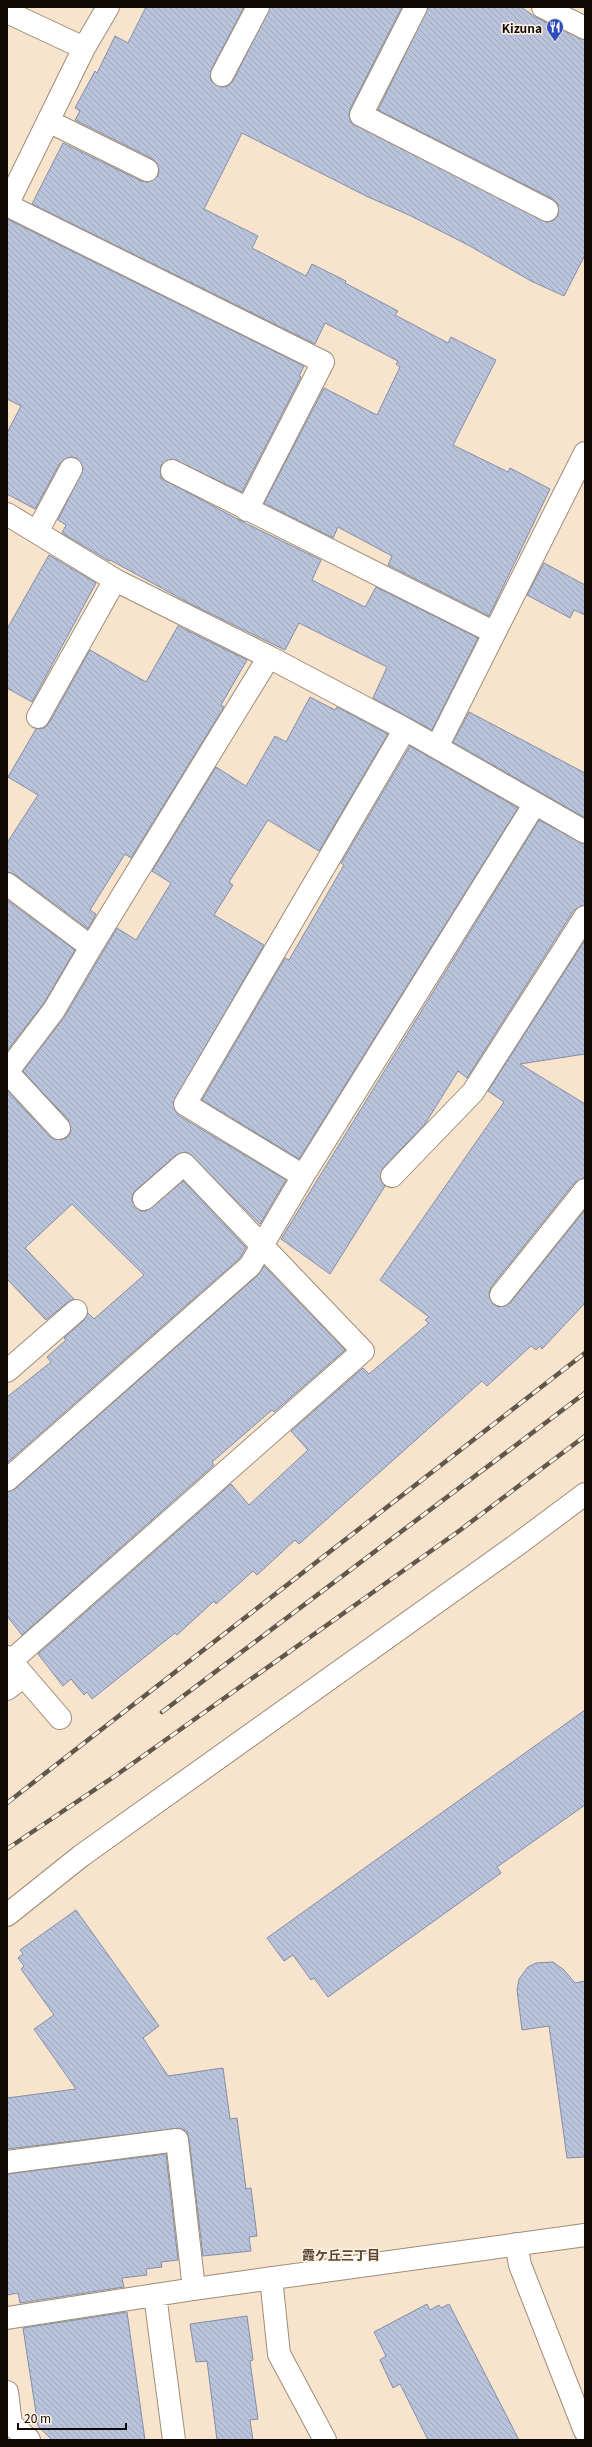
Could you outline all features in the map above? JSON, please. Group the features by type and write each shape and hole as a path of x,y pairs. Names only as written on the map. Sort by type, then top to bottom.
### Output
{"street":[{"path":"108,7 84,48 7,204 323,362 247,510"},
{"path":"222,75 258,7"},
{"path":"416,7 361,115 547,210"},
{"path":"543,7 585,28"},
{"path":"7,12 84,48"},
{"path":"48,121 147,170"},
{"path":"437,747 493,632 585,452"},
{"path":"37,532 71,469"},
{"path":"172,471 247,510 493,632"},
{"path":"7,514 115,580 269,657 405,729 534,805 585,832"},
{"path":"38,717 115,580"},
{"path":"59,1128 7,1072 54,1010 269,657"},
{"path":"303,1176 185,1104 405,729"},
{"path":"7,1480 250,1266 303,1176 534,805"},
{"path":"7,884 91,947"},
{"path":"392,1176 473,1092 585,917"},
{"path":"60,1718 12,1671 363,1351 184,1164 144,1199"},
{"path":"501,1295 585,1190"},
{"path":"7,1372 76,1311"},
{"path":"7,1915 81,1856 518,1544 585,1494"},
{"path":"7,2162 177,2140 194,2289"},
{"path":"7,2318 194,2289 585,2235"},
{"path":"516,2244 520,2265 585,2431"},
{"path":"272,2278 279,2354 325,2440"},
{"path":"155,2295 174,2440"},
{"path":"7,2392 12,2424 29,2440"}],"building":[{"path":"146,7 244,7 211,70 211,81 222,87 228,86 233,81 270,7 402,7 350,109 349,116 351,122 547,222 554,220 558,215 558,204 553,199 378,110 428,7 521,7 537,18 585,40 585,255 564,296 531,281 468,245 409,215 366,196 242,133 204,209 258,236 252,248 306,276 312,264 346,281 345,283 398,311 395,315 448,343 451,337 496,360 453,445 508,472 510,468 550,489 489,616 388,565 392,556 338,527 333,538 264,503 324,388 377,415 400,367 396,364 398,361 325,323 315,344 32,204 63,143 141,181 148,182 158,176 159,169 153,159 75,120 80,111 75,108 95,71 97,73 115,36 128,43"},
{"path":"7,219 304,366 299,376 301,377 242,492 172,459 161,465 161,478 241,521 321,560 312,580 365,607 376,587 478,638 432,730 373,698 387,667 299,623 285,650 191,604 110,560 109,561 62,533 66,525 58,520 83,469 77,458 70,457 60,463 35,509 7,494 7,433 21,406 7,399"},
{"path":"49,555 96,583 32,702 7,688 7,629"},
{"path":"544,563 585,585 585,615 574,610 570,618 527,595"},
{"path":"178,626 247,660 221,705 224,707 131,858 125,854 90,910 96,914 88,929 14,874 7,872 7,843 38,795 8,777 36,729 44,728 49,723 90,650 146,682"},
{"path":"310,697 335,710 337,707 388,734 319,851 268,820 229,882 233,885 214,915 264,945 173,1103 178,1115 286,1180 260,1224 187,1152 176,1155 136,1190 132,1195 132,1202 140,1211 146,1211 183,1181 246,1247 240,1258 7,1463 7,1397 51,1362 47,1357 66,1340 64,1338 84,1320 88,1313 94,1319 144,1275 72,1204 25,1248 74,1299 46,1320 7,1279 7,1090 50,1137 61,1140 68,1137 71,1131 68,1120 23,1071 65,1016 117,928 136,940 171,883 152,871 216,767 246,786 275,736 286,742"},
{"path":"469,712 585,773 585,818 453,742"},
{"path":"410,746 518,808 299,1159 202,1100 285,958 289,960 344,865 341,863"},
{"path":"539,820 585,844 585,905 574,910 467,1078 458,1071 425,1124 383,1168 380,1179 385,1186 330,1274 281,1239"},
{"path":"7,900 75,950 44,1003 7,1051"},
{"path":"585,940 585,1054 520,1064 585,1104 585,1178 575,1182 491,1287 489,1294 493,1304 499,1307 510,1303 585,1210 585,1303 542,1349 540,1346 536,1350 531,1346 487,1386 482,1381 299,1544 295,1540 257,1575 253,1571 216,1604 214,1601 177,1635 175,1633 92,1699 87,1692 84,1695 71,1679 63,1686 38,1654 231,1484 249,1505 308,1450 291,1431 363,1368 369,1374 429,1323 425,1320 429,1317 380,1280 504,1102 488,1091"},
{"path":"264,1266 345,1350 274,1412 272,1410 212,1462 214,1465 22,1635 7,1616 7,1492 15,1489 258,1275"},
{"path":"585,1710 585,1805 497,1867 501,1873 328,1997 314,1978 311,1980 293,1955 284,1961 267,1938"},
{"path":"76,1910 159,2026 143,2038 168,2076 223,2068 230,2119 237,2118 246,2189 251,2188 257,2236 249,2237 251,2251 203,2256 189,2139 187,2132 181,2128 7,2149 7,2098 76,2089 34,2029 54,2015 21,1969 24,1966 18,1958 23,1954 20,1950"},
{"path":"553,1962 564,1970 575,1983 585,1981 585,2157 567,2158 549,2026 522,2030 517,1990 519,1979 528,1967 536,1963"},
{"path":"166,2154 178,2260 161,2262 162,2267 146,2269 147,2275 122,2278 124,2287 20,2303 18,2293 7,2295 7,2174"},
{"path":"427,2304 430,2310 439,2305 441,2308 449,2304 519,2440 428,2440 400,2384 393,2388 380,2360 386,2356 374,2332"},
{"path":"127,2312 145,2440 52,2440 38,2426 23,2328"},
{"path":"247,2316 253,2360 250,2361 258,2419 250,2420 253,2440 217,2440 207,2361 196,2362 190,2324"}],"railway":[{"path":"7,1803 585,1353"},
{"path":"162,1712 585,1393"},
{"path":"7,1849 115,1776 459,1531 585,1436"}],"place":[{"name":"Kizuna","path":"555,42"}],"district":[{"name":"霞ケ丘三丁目","path":"341,2254"}]}
